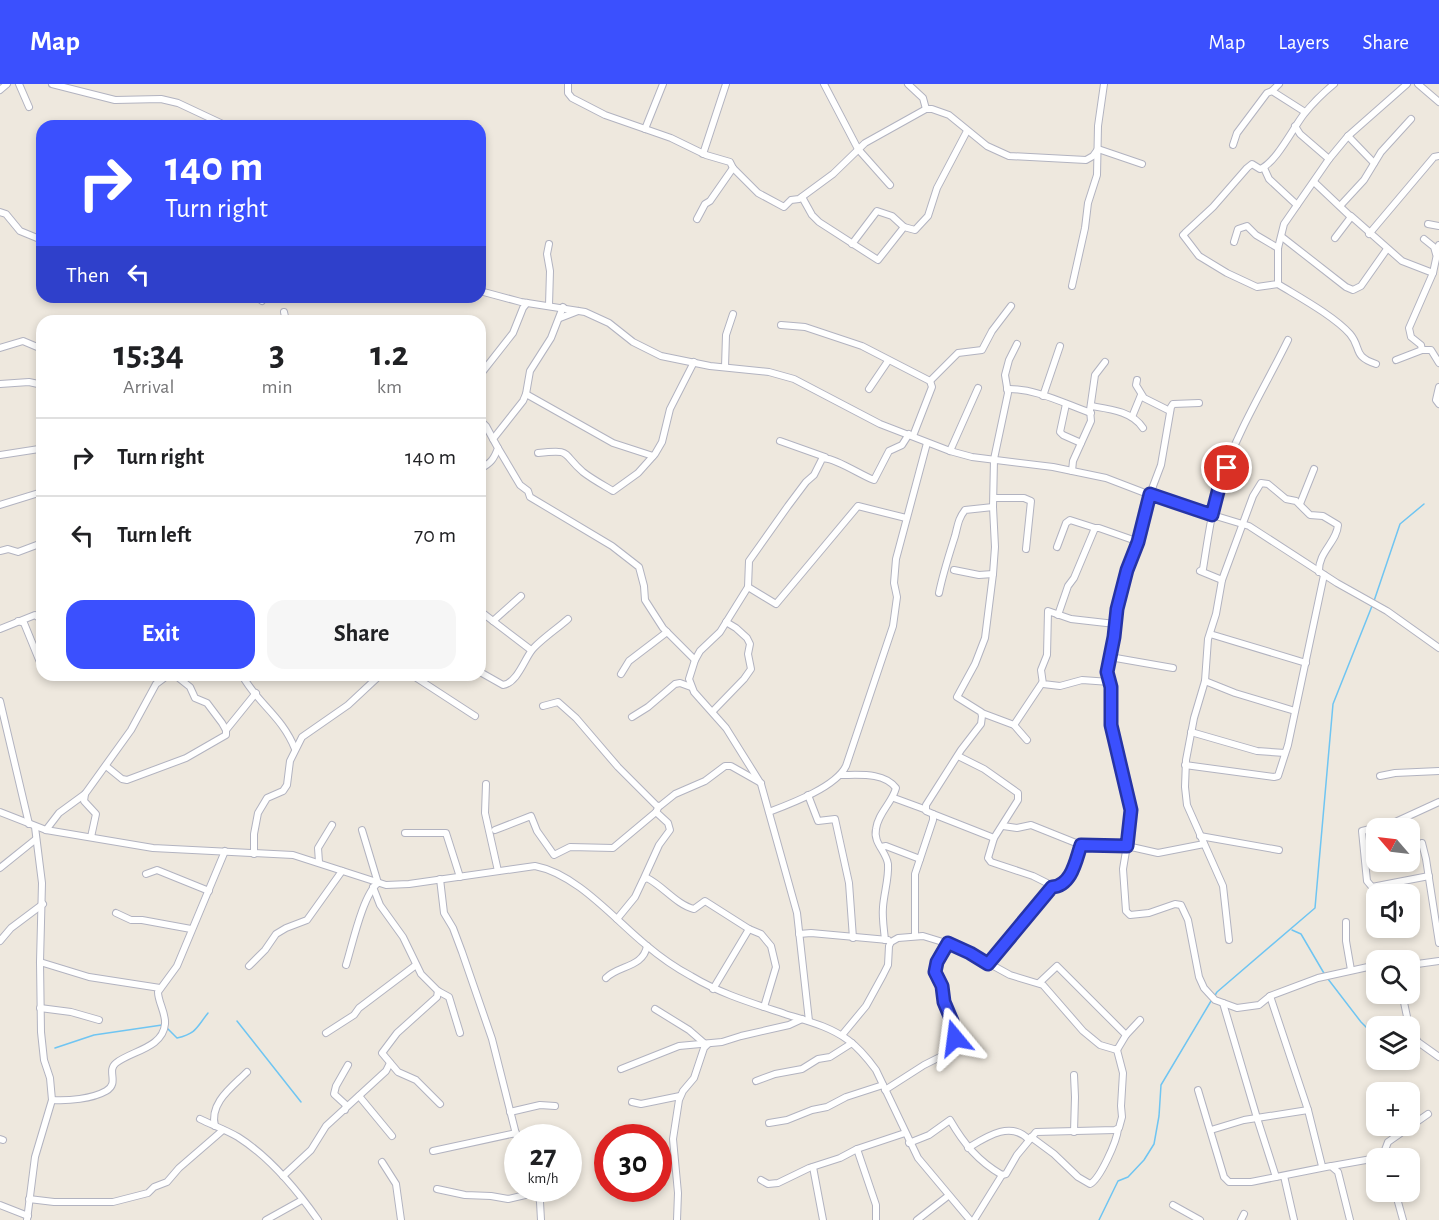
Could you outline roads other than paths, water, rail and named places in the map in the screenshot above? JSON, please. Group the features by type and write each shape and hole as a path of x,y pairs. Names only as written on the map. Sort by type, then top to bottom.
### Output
{"street":[{"path":"0,90 7,84"},
{"path":"19,84 29,108"},
{"path":"52,84 115,100 161,99 178,103 214,120"},
{"path":"568,84 568,93 572,98 613,118 683,143 703,154 727,160 758,193 783,207 791,200 802,197 834,174 858,149 873,138 926,109 949,115 987,146 1009,156 1086,160 1094,156 1098,149"},
{"path":"645,129 663,84"},
{"path":"703,154 726,84"},
{"path":"824,84 858,149 890,185"},
{"path":"908,84 923,98 926,109"},
{"path":"1072,286 1088,203 1097,175 1098,126 1104,84"},
{"path":"1233,145 1237,133 1263,96 1272,92 1279,84"},
{"path":"1334,84 1305,112 1264,168 1260,169 1252,164 1247,168 1213,207 1183,235 1200,256 1227,273 1257,287 1278,284 1311,303 1352,336 1359,355 1376,364"},
{"path":"1278,284 1278,248 1284,224 1329,159 1348,136 1407,84"},
{"path":"1418,84 1439,102"},
{"path":"1272,92 1305,112"},
{"path":"1340,206 1364,180 1381,152 1411,119"},
{"path":"1295,126 1300,134 1329,159"},
{"path":"852,244 877,211 892,216 904,227 915,230 928,216 937,188 967,131"},
{"path":"1348,136 1374,163"},
{"path":"1098,149 1142,164"},
{"path":"1369,234 1434,157 1439,156"},
{"path":"698,219 705,204 710,201 733,168"},
{"path":"1264,168 1269,179 1297,205"},
{"path":"1314,182 1369,234 1402,261 1433,273"},
{"path":"802,197 812,215 819,222 878,260 904,227"},
{"path":"0,212 6,214 20,231 36,238"},
{"path":"1335,238 1351,216"},
{"path":"1428,224 1439,226"},
{"path":"1234,242 1238,230 1247,226 1256,235 1278,248"},
{"path":"1282,237 1353,290 1360,286 1387,249"},
{"path":"1424,239 1434,247 1438,258"},
{"path":"549,244 547,257 550,271 549,305"},
{"path":"1422,350 1421,345 1411,337 1409,328 1433,273 1439,245"},
{"path":"486,293 527,303 578,310 609,323 633,342 653,353 694,362 769,372 794,379 880,424 950,451 972,457 1072,471 1112,480 1244,524 1256,529 1322,573 1387,611 1439,648"},
{"path":"486,367 513,333 527,303"},
{"path":"930,381 958,353 982,350 992,331 1011,306"},
{"path":"493,439 526,394 530,371 551,339 563,308"},
{"path":"560,318 578,310"},
{"path":"725,367 726,335 733,314"},
{"path":"780,441 826,457 874,480 889,451 902,445 911,435 932,387 930,381 862,346 805,327 781,325"},
{"path":"1222,580 1200,571 1203,569 1212,515 1222,476 1242,427 1288,340"},
{"path":"0,348 23,341 36,346"},
{"path":"1017,344 1005,375 1007,389 994,459 995,547 985,638 975,664 957,697 974,706 982,714 1014,725 1027,740"},
{"path":"1043,396 1060,346"},
{"path":"1396,360 1422,350 1431,350 1439,363"},
{"path":"868,389 888,361"},
{"path":"538,453 558,450 568,454 583,472 612,491 638,473 655,454 662,442 669,412 694,362"},
{"path":"1072,471 1073,461 1091,421 1095,375 1105,362"},
{"path":"1137,380 1136,386 1141,395 1170,411"},
{"path":"0,384 36,384"},
{"path":"1439,387 1436,400 1439,404"},
{"path":"950,451 978,388"},
{"path":"1007,389 1017,389 1091,410 1113,410 1138,420 1143,428"},
{"path":"526,394 613,443 652,456"},
{"path":"1132,417 1141,395"},
{"path":"1066,404 1060,432 1081,443"},
{"path":"1199,404 1173,404 1170,411 1161,465 1150,494 1138,542 1127,570 1107,672 1110,682 1111,725 1131,810 1123,869 1126,911 1130,915 1175,904 1181,905 1188,920 1199,977 1209,996 1237,1008 1259,1005 1270,996 1318,978 1366,967"},
{"path":"486,426 520,485 528,491 530,497 612,546 639,567 645,600 667,632 695,660"},
{"path":"769,812 808,795 841,775 846,766 893,626 897,597 894,583 896,559 927,443"},
{"path":"486,465 491,462 498,448"},
{"path":"0,455 36,449"},
{"path":"806,1020 795,904 761,784 731,735 713,711 700,701 689,679 695,660 705,646 720,632 748,587 749,561 806,482 814,476 822,459 826,457"},
{"path":"1300,504 1314,469"},
{"path":"1185,765 1274,777 1278,776 1285,753 1306,663 1322,573 1319,564 1337,532 1338,525 1323,516 1310,515 1300,504 1283,498 1268,484 1261,483 1253,496 1222,580 1210,634 1205,681 1191,732 1185,765 1187,805 1223,886 1229,940"},
{"path":"0,505 36,494"},
{"path":"994,498 1024,498 1031,501 1026,549"},
{"path":"748,587 776,604 858,506 906,518"},
{"path":"939,593 958,519 965,510 993,507"},
{"path":"1057,547 1066,523 1070,519 1138,542"},
{"path":"1058,615 1068,586 1074,578 1095,528"},
{"path":"0,551 8,549 18,552 36,545"},
{"path":"954,570 979,575 993,574"},
{"path":"493,621 521,596"},
{"path":"1014,725 1042,683 1041,665 1047,655 1048,611 1071,619 1115,624"},
{"path":"0,629 35,615"},
{"path":"486,616 531,650"},
{"path":"486,675 506,685 527,660 531,650 568,619"},
{"path":"18,621 24,623 36,652"},
{"path":"713,711 749,674 751,669 747,654 750,644 747,638 726,622"},
{"path":"621,674 629,661 667,632"},
{"path":"1210,634 1306,663"},
{"path":"1110,657 1173,668"},
{"path":"1042,683 1060,686 1082,680 1110,682"},
{"path":"46,830 59,813 85,794 138,718 156,684 160,681"},
{"path":"184,681 188,684 195,698 207,703 226,730"},
{"path":"247,681 279,718 296,749"},
{"path":"254,854 256,822 261,807 267,798 283,791 287,785 290,761 306,734 348,705 372,681"},
{"path":"421,681 475,716"},
{"path":"1205,681 1235,693 1295,711"},
{"path":"632,717 648,707 675,684 680,683 691,687"},
{"path":"106,766 124,780 203,750 223,739 226,730 256,693"},
{"path":"0,700 36,838 42,883 40,1008 43,1051 50,1078 52,1100 35,1157 27,1218 0,1205"},
{"path":"543,706 558,702 576,718 668,823 670,830 659,845 634,897 617,919"},
{"path":"924,809 981,724 982,714"},
{"path":"1191,732 1257,751 1285,753"},
{"path":"958,756 1018,793 1018,800 994,838 988,858 991,862 1033,876 1052,887 1058,886 1071,872 1081,845"},
{"path":"495,830 531,816 537,831 554,855 570,846 613,848 679,792 705,781 725,766 731,766 761,784"},
{"path":"1380,776 1439,771"},
{"path":"841,775 880,776 894,784 896,788 894,798 887,803 876,830 876,840 888,864 882,910 889,940 888,965 866,1006 842,1035"},
{"path":"486,784 485,813 498,871"},
{"path":"85,794 84,801 96,814 91,837"},
{"path":"808,795 818,821 835,819 849,883 853,938"},
{"path":"894,798 994,838"},
{"path":"1429,876 1372,887 1367,881 1362,831 1391,824 1439,802"},
{"path":"0,812 46,830 169,850 293,855 319,862 375,885 409,884 535,867 552,871 576,886 647,946 689,975 726,995 806,1020 842,1035 852,1043 867,1058 918,1158 948,1196 972,1220 1017,1155 1030,1139 1040,1132 1118,1129"},
{"path":"915,936 915,874 933,814"},
{"path":"319,862 318,848 332,825"},
{"path":"1003,826 1017,828 1031,825 1081,845 1127,846 1165,853 1204,844"},
{"path":"362,830 380,904 403,937 421,974 438,991 449,997 460,1033"},
{"path":"405,833 446,833 460,877"},
{"path":"1200,836 1278,850"},
{"path":"0,868 36,838"},
{"path":"1422,843 1436,899 1439,943"},
{"path":"881,847 886,846 920,859"},
{"path":"52,1100 67,1100 98,1094 111,1088 113,1066 134,1052 150,1046 157,1039 165,1022 157,995 160,988 174,973 225,851"},
{"path":"146,874 157,870 209,891"},
{"path":"249,966 266,950 276,934 307,920 342,871"},
{"path":"644,878 656,883 686,906 694,909 705,901 767,939 775,958 774,977 764,1007"},
{"path":"440,879 444,913 456,936 478,995 498,1059 513,1124"},
{"path":"345,965 364,908 375,885"},
{"path":"988,964 1052,887"},
{"path":"0,941 11,928 43,904"},
{"path":"116,914 131,920 192,929"},
{"path":"1346,922 1346,942 1351,970"},
{"path":"713,988 749,929"},
{"path":"799,934 889,940 924,936 948,943 1010,975 1046,987 1083,1031 1100,1045 1117,1050"},
{"path":"769,1123 787,1120 827,1107 846,1097 884,1088 942,1056 956,1044 952,1021 944,1002 942,986 935,972 937,962 948,943"},
{"path":"606,978 610,973 624,969 642,959 647,946"},
{"path":"1420,964 1439,961"},
{"path":"40,962 89,976 160,988"},
{"path":"326,1033 354,1015 358,1008 416,964"},
{"path":"1039,983 1057,966 1126,1035"},
{"path":"438,991 437,997 396,1033 383,1051 383,1056 402,1074 416,1080 440,1104"},
{"path":"1270,996 1308,1110 1322,1166"},
{"path":"1223,1003 1257,1118 1294,1220"},
{"path":"40,1008 71,1012 99,1020"},
{"path":"655,1009 689,1030 706,1044"},
{"path":"621,1069 679,1046 706,1044 806,1020"},
{"path":"968,1148 996,1132 1018,1132 1054,1154 1078,1177 1090,1184 1097,1179 1122,1123 1123,1072 1117,1050 1126,1035 1140,1020"},
{"path":"756,1081 775,1074 801,1069 818,1059 830,1057 852,1043"},
{"path":"1420,1043 1439,1057"},
{"path":"677,1220 678,1193 673,1139 680,1096 694,1078 706,1044"},
{"path":"283,1176 311,1150 326,1126 386,1071 390,1063"},
{"path":"345,1110 346,1105 334,1094 348,1065"},
{"path":"215,1126 213,1113 222,1097 247,1072"},
{"path":"1074,1076 1076,1096 1074,1132"},
{"path":"1198,1090 1224,1177 1229,1182 1240,1184 1322,1166 1366,1161"},
{"path":"359,1096 392,1136"},
{"path":"632,1102 641,1104 680,1096"},
{"path":"510,1112 540,1105 555,1106"},
{"path":"1211,1130 1257,1118 1308,1110"},
{"path":"1384,1148 1388,1142 1428,1114"},
{"path":"200,1119 245,1143 283,1176 318,1220"},
{"path":"909,1143 929,1136 951,1120 968,1148 1002,1175"},
{"path":"29,1198 54,1202 113,1202 148,1193 154,1187 166,1182 179,1167 223,1130"},
{"path":"761,1180 768,1184 778,1183 857,1149 905,1133"},
{"path":"434,1151 504,1136"},
{"path":"857,1149 876,1205 876,1220"},
{"path":"382,1162 384,1169 396,1184 401,1220"},
{"path":"1331,1166 1338,1172 1350,1220"},
{"path":"813,1167 823,1220"},
{"path":"436,1189 465,1195 504,1198"},
{"path":"917,1220 948,1196"},
{"path":"266,1220 302,1200"},
{"path":"539,1202 541,1220"},
{"path":"1398,1202 1403,1220"},
{"path":"1173,1205 1200,1220"}],"waterway":[{"path":"1374,601 1400,524 1424,504"},
{"path":"1214,997 1315,908 1333,704 1372,606"},
{"path":"1292,930 1301,934 1325,975"},
{"path":"1328,979 1366,1027"},
{"path":"1099,1220 1118,1181 1128,1177 1144,1160 1154,1144 1161,1085 1211,1001"},
{"path":"167,1028 177,1038 184,1036 196,1029 208,1013"},
{"path":"237,1021 301,1102"},
{"path":"55,1048 94,1035 162,1025"}]}
